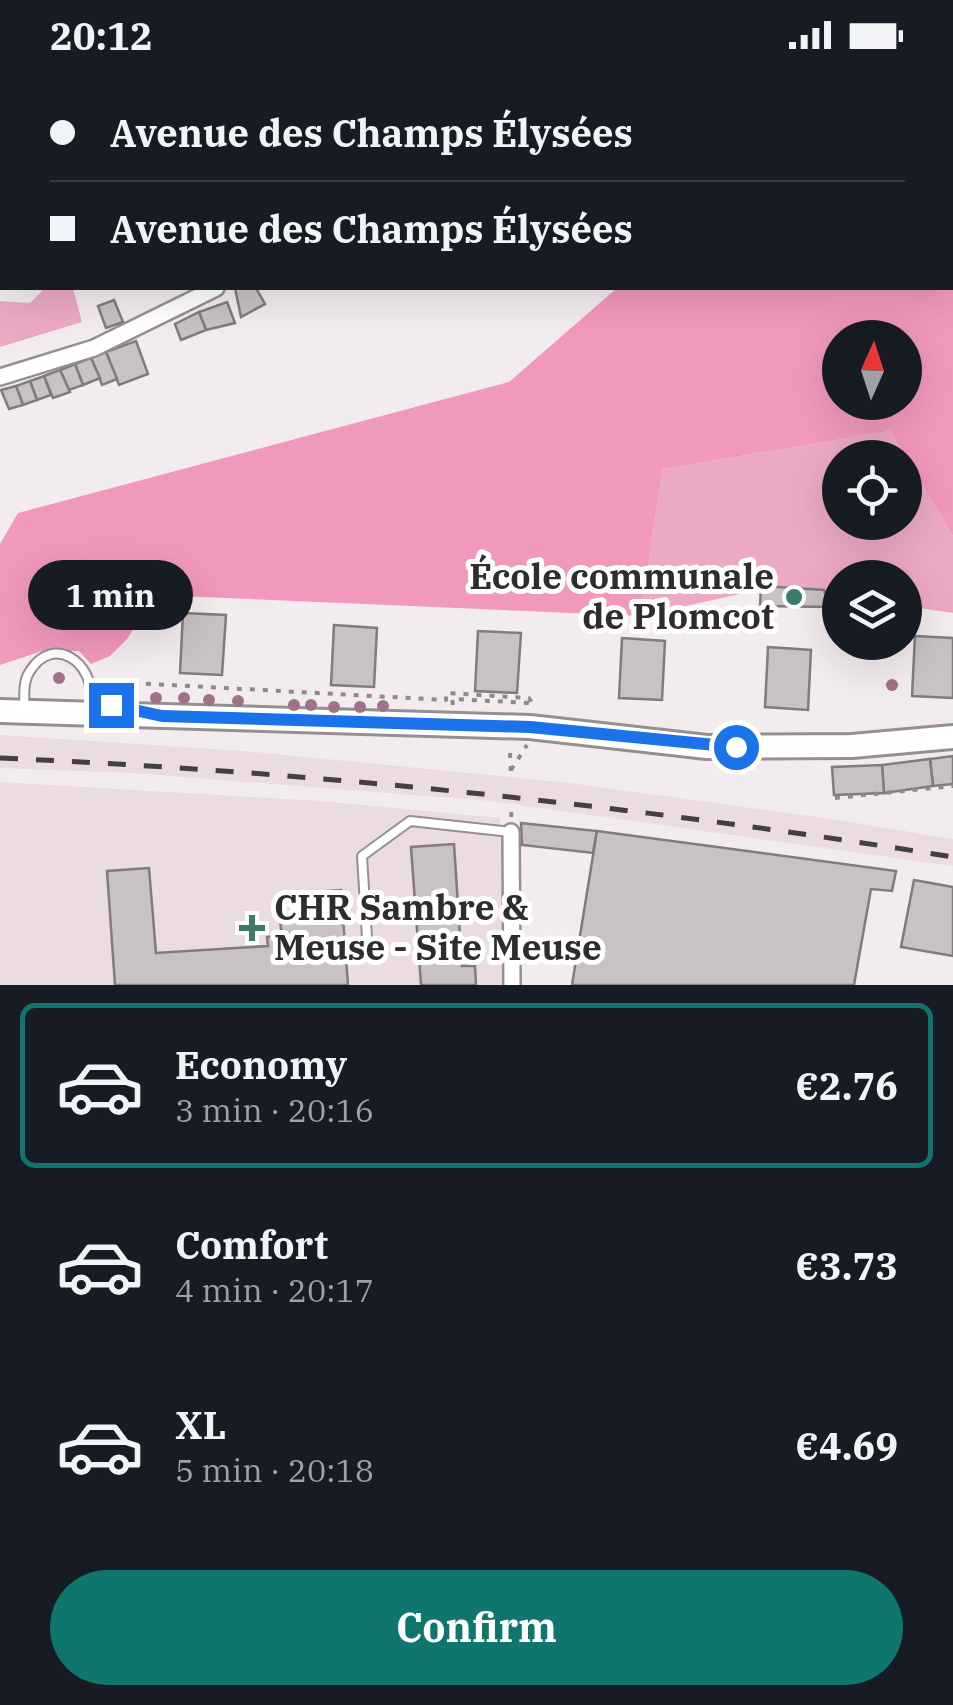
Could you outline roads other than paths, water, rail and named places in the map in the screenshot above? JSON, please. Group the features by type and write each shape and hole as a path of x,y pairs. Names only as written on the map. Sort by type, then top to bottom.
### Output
{"street":[{"path":"0,377 94,348 212,290"},
{"path":"16,708 90,700 162,716"},
{"path":"0,703 16,708 162,716 530,727 707,747 852,746 953,737"},
{"path":"511,832 512,985"}],"lane":[{"path":"16,708 31,668 43,658 59,654 74,658 86,670 92,684 90,700"},
{"path":"367,938 362,856 387,836 410,821 511,832"}],"railway":[{"path":"0,758 239,772 478,794 716,822 953,857"}],"place":[{"name":"École communale de Plomcot","path":"794,597"},
{"name":"CHR Sambre & Meuse - Site Meuse","path":"252,928"}]}
